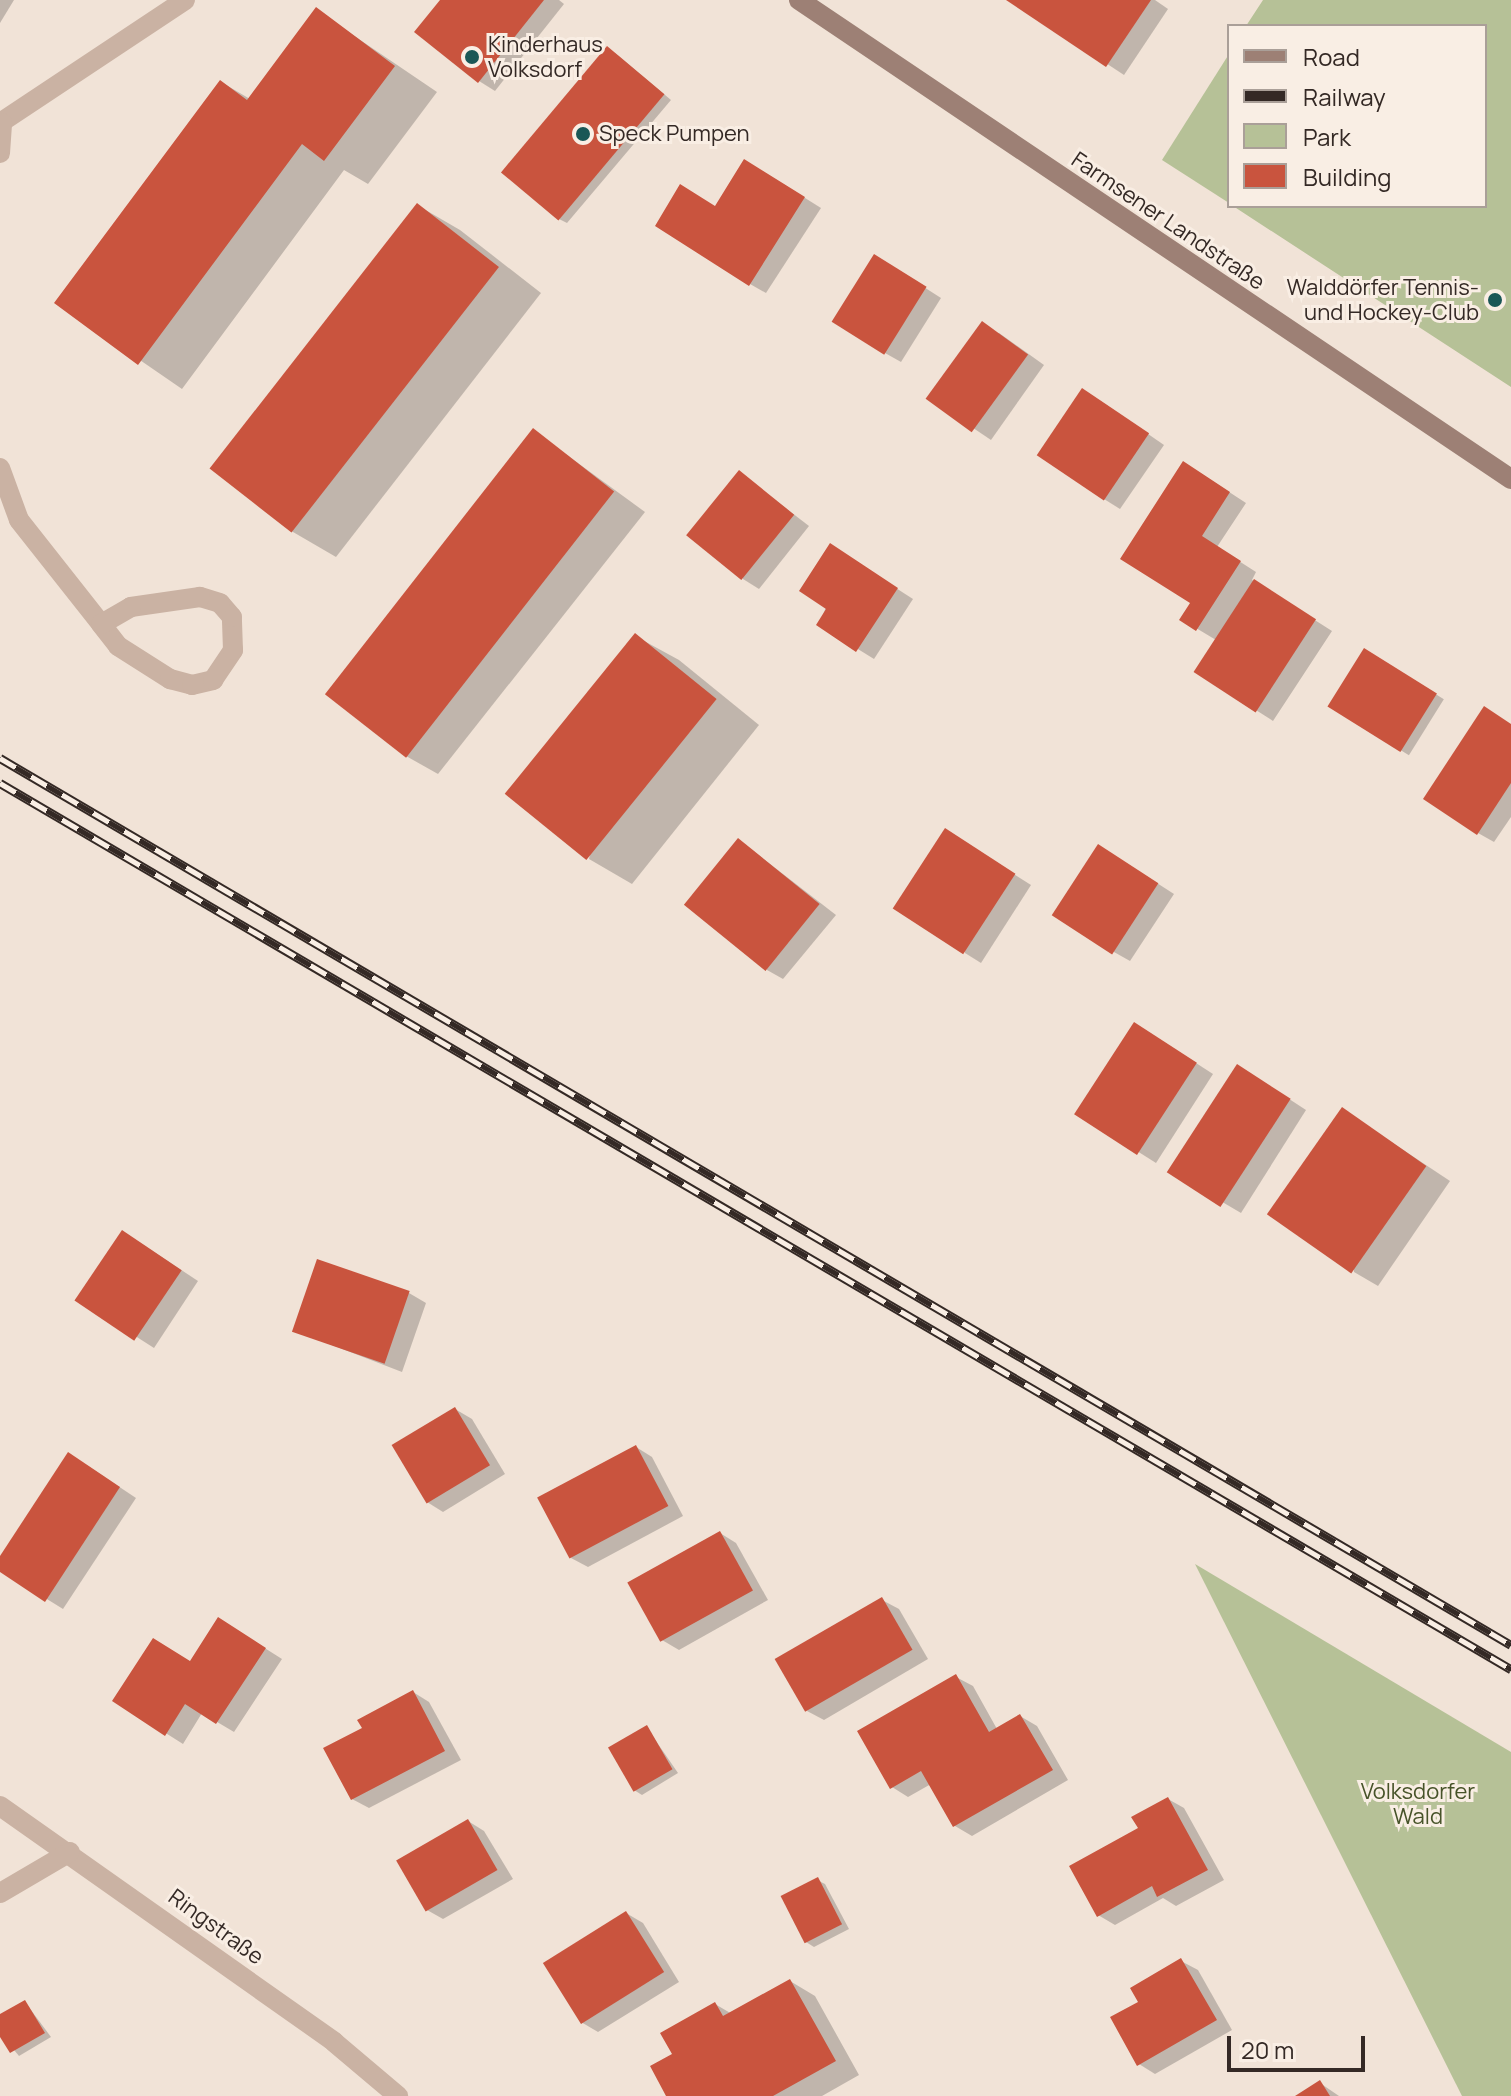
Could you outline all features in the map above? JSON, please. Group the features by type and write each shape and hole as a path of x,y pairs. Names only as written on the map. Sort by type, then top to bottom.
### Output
{"main road":[{"name":"Farmsener Landstraße","path":"799,0 1511,479"}],"street":[{"path":"0,153 1,123 185,0"},
{"path":"0,468 19,520 118,646 170,679 192,685 213,680 233,650 232,617 220,603 200,597 131,607 101,624"},
{"name":"Ringstraße","path":"0,1806 70,1852 334,2042 398,2096"},
{"path":"0,1893 70,1852"}],"green space":[{"path":"1263,0 1511,0 1511,387 1236,208 1487,208 1487,24 1247,24"},
{"path":"1227,57 1227,202 1162,160"},
{"name":"Volksdorfer Wald","path":"1195,1564 1511,1752 1511,2096 1462,2096"}],"building":[{"name":"Kinderhaus Volksdorf","path":"440,0 544,0 478,83 414,32"},
{"path":"1006,0 1151,0 1106,67"},
{"path":"316,7 395,66 324,161 302,144 138,365 54,303 220,80 247,100"},
{"name":"Speck Pumpen","path":"607,46 664,94 558,221 501,172"},
{"path":"744,159 805,197 749,286 655,226 680,184 715,206"},
{"path":"417,203 499,267 291,533 210,469"},
{"path":"874,254 927,287 884,355 832,322"},
{"path":"982,321 1028,355 972,432 926,399"},
{"path":"1082,388 1149,433 1104,500 1037,455"},
{"path":"533,428 614,491 406,758 325,694"},
{"path":"1183,461 1230,492 1202,536 1241,561 1196,631 1179,620 1190,603 1120,559"},
{"path":"739,470 794,515 741,580 686,535"},
{"path":"830,543 898,588 856,652 816,625 826,609 799,591"},
{"path":"1254,579 1316,619 1256,712 1194,672"},
{"path":"635,633 717,699 586,860 505,794"},
{"path":"1364,648 1437,694 1400,752 1327,707"},
{"path":"1484,706 1511,724 1511,783 1477,835 1423,799"},
{"path":"945,828 1015,874 963,954 893,909"},
{"path":"738,838 820,904 765,971 684,905"},
{"path":"1098,844 1158,883 1112,955 1052,915"},
{"path":"1134,1022 1197,1063 1137,1155 1074,1114"},
{"path":"1237,1064 1291,1099 1220,1207 1167,1172"},
{"path":"1342,1107 1426,1166 1351,1273 1267,1214"},
{"path":"122,1230 182,1270 134,1341 74,1300"},
{"path":"317,1259 410,1291 385,1364 292,1332"},
{"path":"455,1407 490,1465 427,1503 392,1445"},
{"path":"636,1445 668,1506 570,1559 537,1498"},
{"path":"68,1452 120,1487 45,1602 0,1572 0,1556"},
{"path":"720,1531 753,1590 660,1642 627,1582"},
{"path":"882,1597 913,1650 805,1712 775,1659"},
{"path":"218,1617 266,1648 216,1724 185,1704 165,1736 112,1701 153,1638 190,1661"},
{"path":"956,1674 989,1732 1020,1714 1053,1770 953,1827 921,1771 890,1789 857,1731"},
{"path":"413,1690 445,1751 351,1800 323,1748 362,1728 357,1720"},
{"path":"647,1725 672,1769 634,1792 608,1748"},
{"path":"1168,1797 1208,1870 1157,1897 1152,1886 1097,1917 1069,1866 1138,1828 1131,1817"},
{"path":"468,1819 498,1870 426,1912 396,1860"},
{"path":"818,1877 842,1924 805,1943 781,1896"},
{"path":"626,1911 664,1972 581,2024 543,1963"},
{"path":"1181,1958 1217,2020 1137,2066 1110,2017 1138,2002 1130,1988"},
{"path":"790,1979 836,2061 773,2096 666,2096 650,2066 672,2054 660,2033 715,2002 723,2016"},
{"path":"25,2000 45,2033 10,2053 0,2037 0,2014"},
{"path":"1320,2080 1330,2096 1295,2096"}],"railway":[{"path":"0,758 1511,1645"},
{"path":"0,783 1511,1669"}],"place":[{"name":"Kinderhaus Volksdorf","path":"472,57"},
{"name":"Speck Pumpen","path":"583,134"},
{"name":"Walddörfer Tennis- und Hockey-Club","path":"1495,300"}]}
